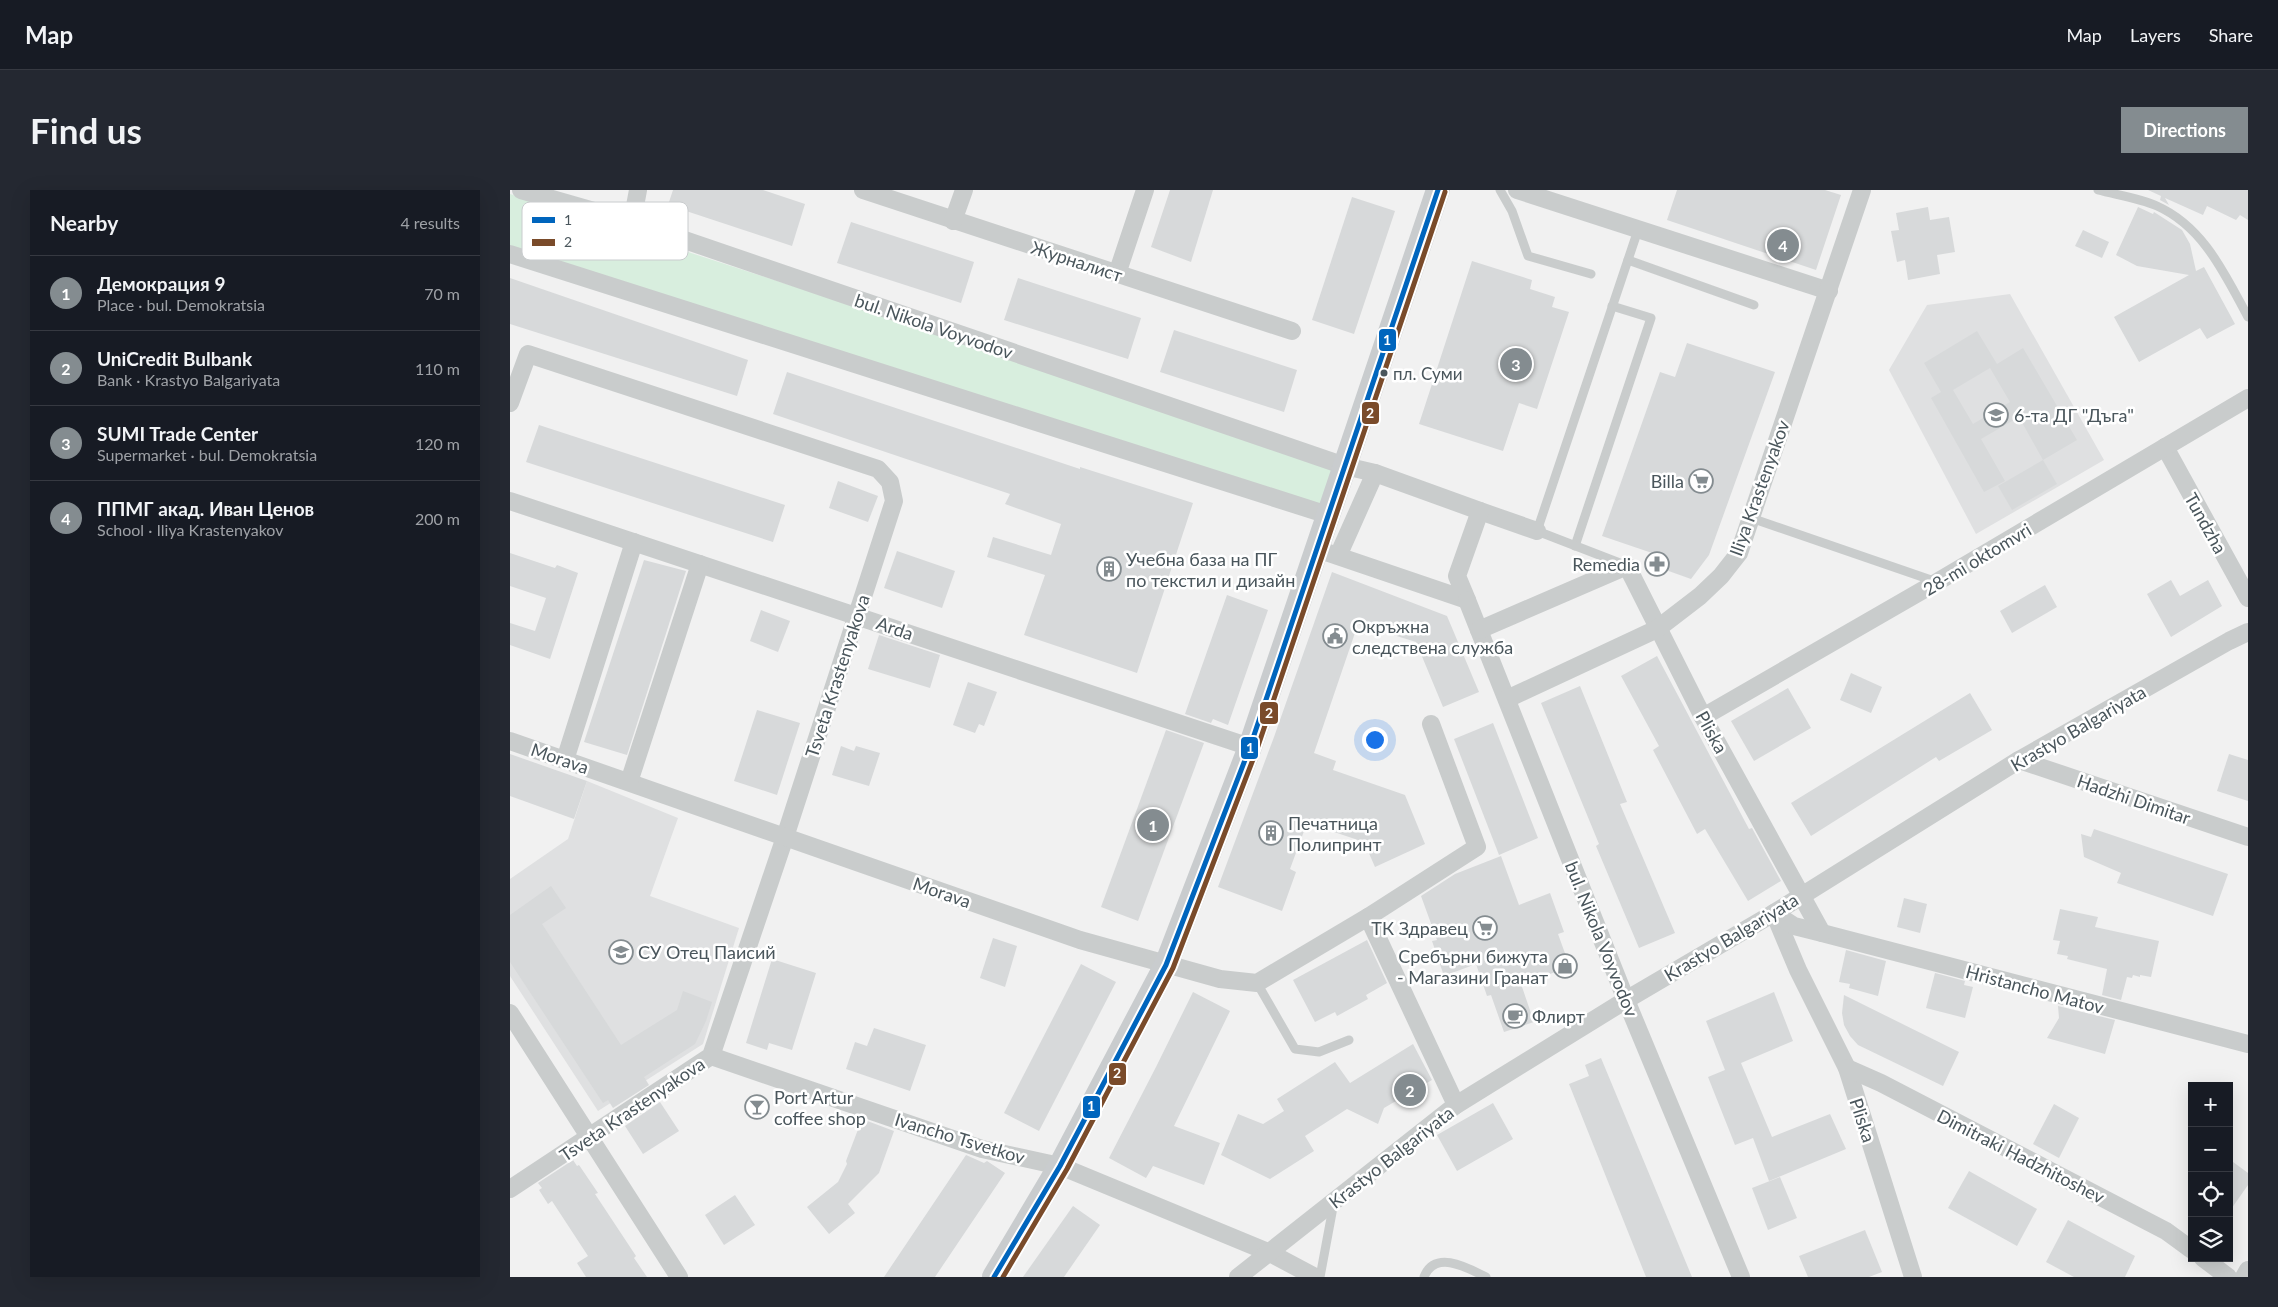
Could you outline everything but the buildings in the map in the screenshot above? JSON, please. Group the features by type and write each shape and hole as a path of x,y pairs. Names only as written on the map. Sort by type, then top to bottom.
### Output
{"street":[{"name":"bul. Nikola Voyvodov","path":"521,190 563,202"},
{"name":"Журналист","path":"863,190 1292,331"},
{"path":"953,221 964,190"},
{"path":"1117,274 1145,190"},
{"path":"1328,552 1328,515 1438,190"},
{"path":"1517,190 1829,290"},
{"name":"Iliya Krastenyakov","path":"1507,699 1657,629 1700,596 1721,576 1739,553 1864,191"},
{"name":"bul. Nikola Voyvodov","path":"688,241 1345,466 1375,473 1537,531"},
{"path":"510,254 522,258"},
{"path":"529,260 1328,515"},
{"name":"Tsveta Krastenyakova","path":"510,403 528,354 878,469 890,482 894,501 785,837 711,1056 510,1190"},
{"name":"28-mi oktomvri","path":"1703,717 1937,582 2248,398"},
{"name":"Tundzha","path":"2165,447 2248,598"},
{"path":"994,1277 1060,1166 1166,965 1328,552 1375,473"},
{"name":"Arda","path":"510,501 1250,747"},
{"name":"bul. Nikola Voyvodov","path":"1480,511 1457,576 1626,1000 1741,1277"},
{"path":"565,760 634,542"},
{"path":"1328,552 1468,600"},
{"path":"629,782 700,564"},
{"path":"1479,630 1627,566"},
{"name":"Pliska","path":"1627,566 1657,629 1703,717 1802,895"},
{"name":"Krastyo Balgariyata","path":"1238,1277 1456,1105 1626,1000 1774,913 2019,760 2229,640 2248,632"},
{"path":"1257,983 1477,847 1431,724"},
{"name":"Morava","path":"510,741 1080,940 1220,979 1257,983"},
{"name":"Hadzhi Dimitar","path":"2019,760 2248,837"},
{"path":"1802,895 1822,933"},
{"name":"Pliska","path":"1774,913 1798,970 1847,1068 1913,1277"},
{"name":"Hristancho Matov","path":"1774,913 1794,926 2248,1044"},
{"path":"1368,916 1456,1105"},
{"path":"510,1013 678,1277"},
{"name":"Ivancho Tsvetkov","path":"711,1056 982,1149 1060,1166 1268,1252 1315,1277"},
{"name":"Dimitraki Hadzhitoshev","path":"1847,1068 2166,1231 2188,1247"},
{"path":"2208,1262 2228,1277"},
{"path":"2244,1277 2248,1270"}],"lane":[{"path":"1500,190 1512,211 1528,256 1591,274"},
{"path":"2098,190 2157,206 2189,226 2214,255 2248,317"},
{"path":"1627,566 1537,531 1638,230"},
{"path":"1628,260 1754,305"},
{"path":"1575,546 1652,318 1612,306"},
{"path":"1751,518 1937,582"},
{"path":"1257,983 1295,1049 1319,1052 1349,1040"},
{"path":"1320,1277 1334,1202"},
{"path":"1424,1277 1426,1270 1434,1265 1447,1262 1461,1264 1486,1277"}],"shaded area":[{"name":"6-та ДГ \"Дъга\"","path":"2010,294 2104,460 1976,534 1889,370 1927,305"},
{"name":"СУ Отец Паисий","path":"587,781 678,818 650,896 739,928 703,1044 598,1111 510,976 510,879 568,839"}],"green space":[{"path":"510,194 535,202 522,202 522,258 510,254"},
{"path":"688,252 1345,466 1328,515 529,260 688,260"}],"transit line":[{"name":"1","path":"994,1277 1060,1166 1166,965 1250,747 1438,190"},
{"name":"2","path":"1003,1277 1067,1169 1173,968 1257,749 1445,192"}],"place":[{"name":"ППМГ акад. Иван Ценов","path":"1783,245"},
{"name":"SUMI Trade Center","path":"1516,364"},
{"name":"пл. Суми","path":"1384,373"},
{"name":"6-та ДГ \"Дъга\"","path":"1996,415"},
{"name":"Billa","path":"1701,481"},
{"name":"Remedia","path":"1657,564"},
{"name":"Учебна база на ПГ по текстил и дизайн","path":"1109,569"},
{"name":"Окръжна следствена служба","path":"1335,636"},
{"name":"Демокрация 9","path":"1153,825"},
{"name":"Печатница Полипринт","path":"1271,833"},
{"name":"ТК Здравец","path":"1485,928"},
{"name":"СУ Отец Паисий","path":"621,952"},
{"name":"Сребърни бижута - Магазини Гранат","path":"1565,966"},
{"name":"Флирт","path":"1515,1016"},
{"name":"UniCredit Bulbank","path":"1410,1090"},
{"name":"Port Artur coffee shop","path":"757,1107"}]}
